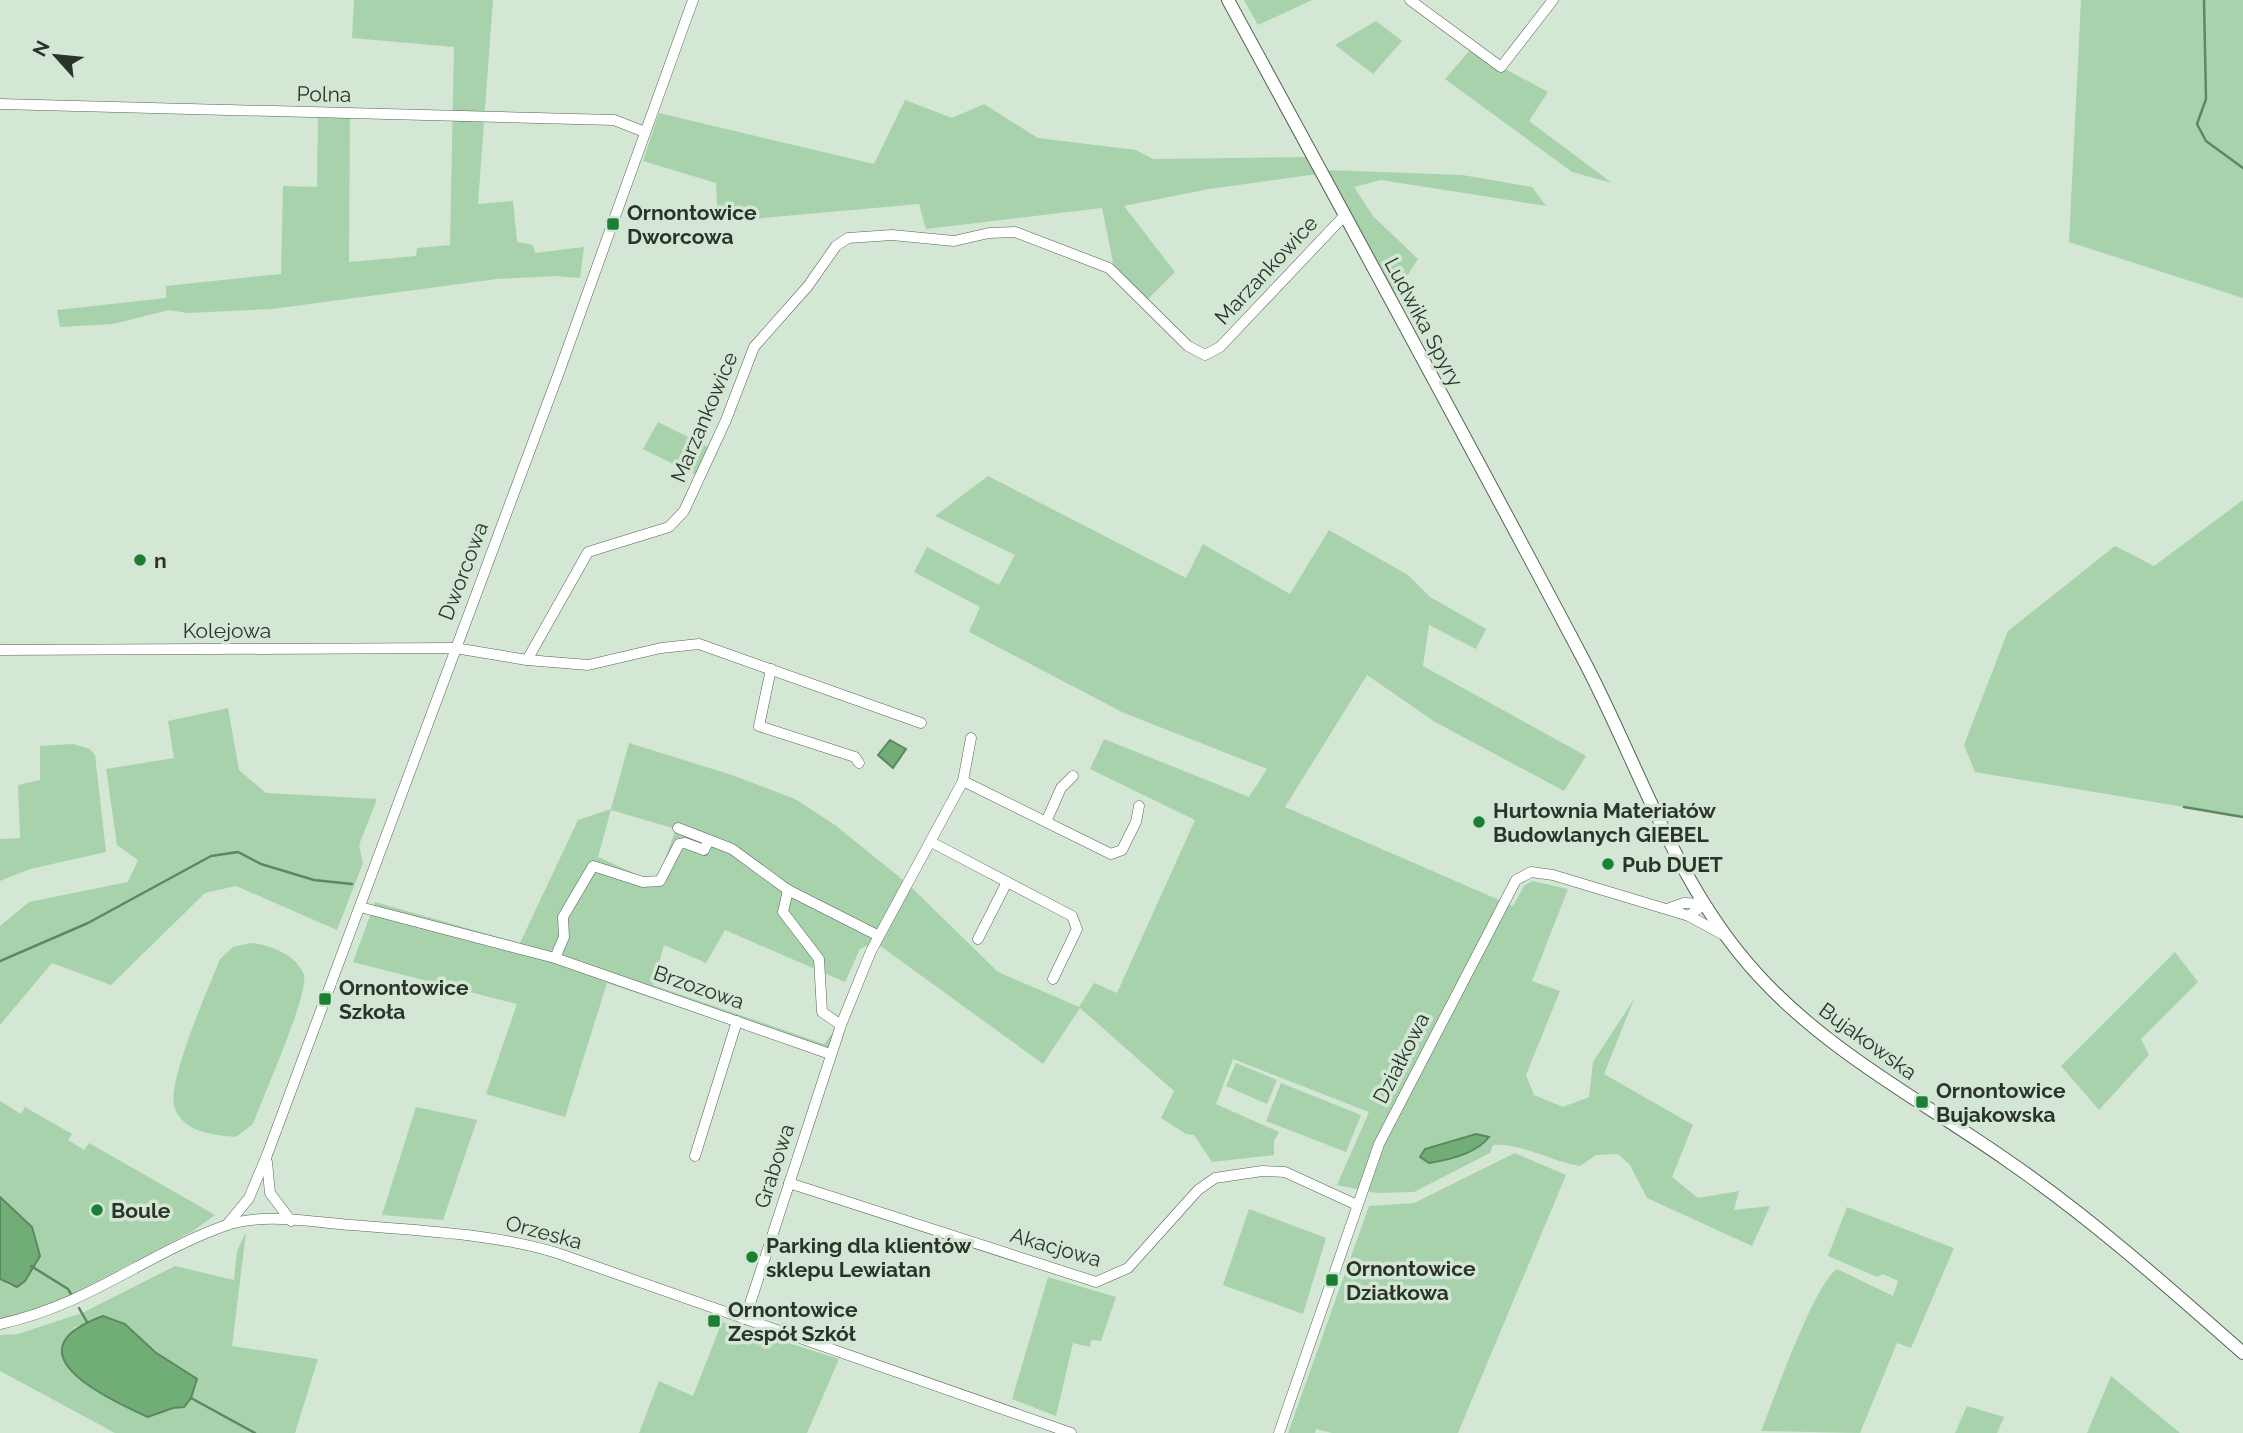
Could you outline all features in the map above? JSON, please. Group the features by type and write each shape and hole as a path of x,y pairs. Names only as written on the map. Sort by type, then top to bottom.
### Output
{"main road":[{"name":"Ludwika Spyry","path":"1228,0 1585,662"},
{"name":"Bujakowska","path":"1585,662 1691,884 1757,975 1818,1030 2090,1220 2243,1353"}],"street":[{"name":"Dworcowa","path":"226,1225 250,1196 267,1155 693,0"},
{"path":"1411,0 1501,67 1553,0"},
{"name":"Polna","path":"0,104 614,120 645,132"},
{"name":"Marzankowice","path":"527,660 588,552 669,527 684,511 726,420 754,347 808,286 836,246 848,238 892,235 954,241 989,233 1015,232 1110,268 1188,346 1205,355 1220,347 1345,215"},
{"path":"454,648 527,660 588,665 661,648 699,644 715,647 921,723"},
{"name":"Kolejowa","path":"0,650 454,648"},
{"path":"771,669 759,726 855,757 859,763"},
{"name":"Grabowa","path":"746,1319 841,1025 879,936 963,781 971,738"},
{"path":"1046,822 1061,788 1073,776"},
{"path":"963,781 1111,854 1122,850 1136,822 1139,806"},
{"path":"678,828 739,854 788,890 879,936"},
{"path":"555,958 564,937 564,917 593,866 633,880 660,881 677,846 685,843 705,850 709,840"},
{"path":"931,842 1072,916 1077,929 1053,979"},
{"name":"Działkowa","path":"1279,1433 1379,1144 1516,880 1531,872 1553,875 1689,916 1727,937"},
{"path":"978,939 1007,883"},
{"path":"1684,902 1691,884"},
{"path":"788,890 783,912 819,959 822,1012 841,1025"},
{"path":"1667,909 1684,902 1704,904"},
{"path":"1689,916 1704,904"},
{"name":"Brzozowa","path":"360,906 555,958 830,1054"},
{"path":"695,1156 737,1021"},
{"name":"Dworcowa","path":"267,1155 271,1195"},
{"name":"Akacjowa","path":"789,1183 1096,1282 1128,1268 1198,1190 1215,1178 1262,1171 1285,1172 1357,1205"},
{"path":"258,1220 250,1196 257,1189 271,1195 291,1221"},
{"path":"258,1220 271,1195"},
{"name":"Orzeska","path":"0,1324 55,1310 226,1225 258,1220 291,1221 478,1236 523,1243 1071,1433"}],"shaded area":[{"path":"354,0 493,0 478,204 513,201 517,242 533,245 535,253 584,247 580,278 556,276 497,279 272,309 187,313 169,310 113,324 60,327 57,310 166,298 166,286 281,274 283,186 317,187 318,116 350,117 349,262 416,256 417,248 450,245 454,47 352,38"},
{"path":"1244,0 1312,0 1258,25"},
{"path":"2081,0 2243,0 2243,298 2069,242"},
{"path":"1376,21 1402,41 1373,74 1335,45"},
{"path":"1470,50 1548,92 1529,121 1612,183 1572,172 1445,79"},
{"path":"905,100 952,118 984,104 1038,138 1136,150 1153,159 1307,157 1318,174 1209,189 1124,206 1175,272 1148,299 1114,267 1102,208 926,229 919,204 718,222 716,183 643,161 659,113 874,164"},
{"path":"1327,170 1462,175 1532,187 1546,206 1381,180 1354,187 1373,216 1418,259 1395,295"},
{"path":"658,422 710,448 698,476 643,449"},
{"path":"988,476 1186,578 1203,544 1290,594 1329,530 1408,575 1430,597 1486,629 1476,649 1429,625 1423,666 1586,756 1564,791 1435,722 1367,675 1285,807 1513,906 1524,886 1532,881 1568,889 1532,981 1560,991 1526,1075 1534,1095 1563,1107 1589,1097 1593,1062 1634,999 1604,1074 1693,1125 1672,1177 1698,1198 1739,1191 1734,1210 1770,1206 1752,1246 1647,1198 1630,1165 1618,1154 1596,1155 1580,1166 1514,1146 1493,1145 1490,1153 1414,1192 1377,1193 1337,1185 1369,1112 1233,1059 1216,1104 1279,1132 1274,1141 1274,1155 1212,1162 1194,1135 1186,1134 1161,1118 1174,1091 1080,1008 1043,1064 875,942 860,949 845,982 725,930 706,963 664,945 653,985 824,1044 838,1026 830,1054 820,1055 607,983 565,1117 486,1094 517,1004 353,962 375,902 520,943 578,820 611,809 629,743 732,775 795,799 835,825 908,884 998,972 1079,1007 1094,983 1117,993 1195,820 1090,769 1104,739 1249,797 1267,769 1124,713 969,632 980,607 914,572 927,547 999,585 1015,555 935,516","holes":["611,810 676,829 656,883 598,857"]},
{"path":"2243,500 2243,817 1975,772 1964,745 2008,631 2115,546 2154,566"},
{"path":"228,708 239,770 266,793 377,799 359,845 363,863 337,930 236,886 205,893 111,985 52,963 0,1025 0,926 29,902 128,882 138,860 117,845 106,769 174,758 168,721"},
{"path":"890,740 906,749 893,768 878,755"},
{"path":"73,744 90,749 95,755 106,852 30,869 0,881 0,839 20,838 18,785 40,780 40,746"},
{"path":"251,943 266,946 289,957 304,975 304,986 253,1124 236,1137 210,1134 186,1123 175,1109 176,1079 220,959 233,947"},
{"path":"2175,952 2198,982 2141,1039 2149,1055 2099,1110 2061,1066"},
{"path":"1236,1063 1277,1080 1267,1104 1226,1086"},
{"path":"1281,1083 1361,1115 1346,1152 1266,1121"},
{"path":"0,1101 21,1114 25,1107 72,1134 68,1140 84,1150 89,1143 215,1215 193,1231 50,1306 0,1318 0,1279 10,1286 25,1281 40,1256 32,1227 0,1197"},
{"path":"416,1107 477,1120 443,1220 382,1215"},
{"path":"1476,1134 1489,1137 1484,1143 1462,1155 1429,1163 1420,1157 1425,1149"},
{"path":"1515,1153 1566,1175 1458,1433 1332,1433 1316,1429 1315,1433 1288,1433 1369,1206 1414,1203"},
{"path":"0,1197 32,1227 40,1256 25,1281 17,1287 0,1279"},
{"path":"1847,1207 1954,1248 1911,1348 1897,1343 1860,1433 1761,1431 1806,1318 1817,1296 1837,1269 1893,1296 1898,1281 1883,1274 1877,1277 1828,1256"},
{"path":"1249,1209 1326,1238 1303,1314 1223,1285"},
{"path":"246,1232 232,1346 318,1359 295,1433 115,1433 0,1371 0,1335 18,1334 82,1313 175,1266 234,1280 237,1251","holes":["103,1316 125,1324 155,1352 197,1379 184,1407 173,1408 73,1328"]},
{"path":"1048,1277 1116,1297 1101,1341 1091,1340 1090,1347 1073,1343 1056,1416 1012,1399"},
{"path":"103,1316 125,1324 155,1352 197,1379 191,1398 184,1407 148,1417 108,1398 73,1372 63,1358 63,1344 76,1330"},
{"path":"722,1322 839,1359 807,1433 639,1433 659,1381 693,1396"},
{"path":"2111,1376 2180,1433 2087,1433"},
{"path":"1967,1406 2004,1417 1997,1433 1955,1433"}],"waterway":[{"path":"2204,0 2206,99 2197,124 2206,141 2243,168"},
{"path":"2184,807 2243,817"},
{"path":"0,961 88,923 211,856 238,852 261,864 314,880 352,884"},
{"path":"31,1266 68,1289 71,1294"},
{"path":"79,1308 87,1322"},
{"path":"191,1398 255,1433"}],"place":[{"name":"Ornontowice Dworcowa","path":"613,224"},
{"name":"n","path":"140,560"},
{"name":"Hurtownia Materiałów Budowlanych GIEBEL","path":"1479,822"},
{"name":"Pub DUET","path":"1608,864"},
{"name":"Ornontowice Szkoła","path":"325,999"},
{"name":"Ornontowice Bujakowska","path":"1922,1102"},
{"name":"Boule","path":"97,1210"},
{"name":"Parking dla klientów sklepu Lewiatan","path":"752,1257"},
{"name":"Ornontowice Działkowa","path":"1332,1280"},
{"name":"Ornontowice Zespół Szkół","path":"714,1321"}]}
